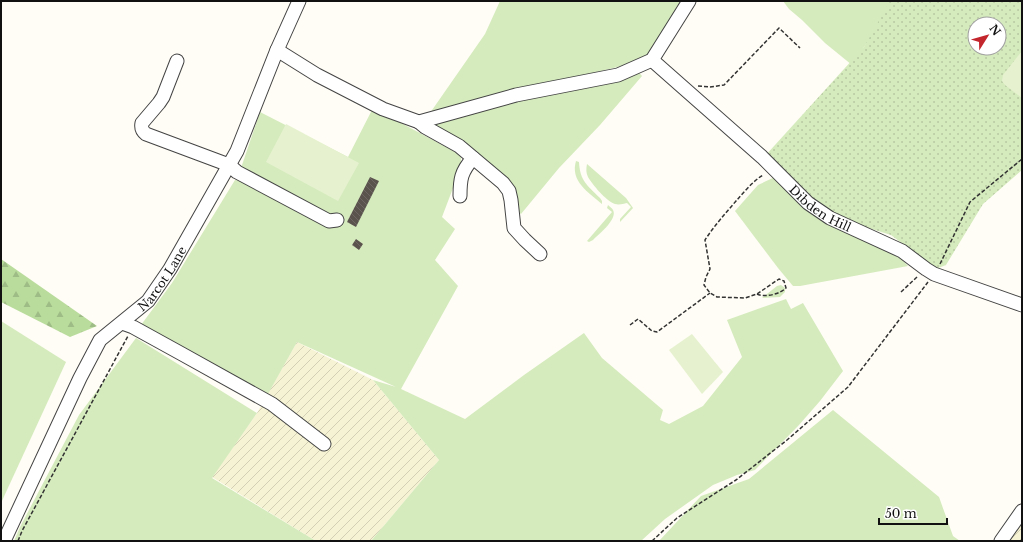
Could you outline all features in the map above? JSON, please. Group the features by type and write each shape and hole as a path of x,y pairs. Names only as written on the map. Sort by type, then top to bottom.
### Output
{"street":[{"name":"Narcot Lane","path":"4,541 80,378 100,340 148,301 170,269 237,151 298,1"},
{"path":"419,122 516,95 618,75 652,60 689,1"},
{"path":"277,50 317,76 383,109 419,122 425,127 459,146 509,191 514,228 540,254"},
{"name":"Dibden Hill","path":"652,60 762,157 808,203 830,218 902,251 930,271 1022,304"},
{"path":"177,61 163,97 143,122 142,130 146,134 229,165 237,172 329,221 337,220"},
{"path":"460,196 460,182 465,167 473,158"},
{"path":"122,323 133,327 272,404 324,444"},
{"path":"1001,541 1022,510"}],"path":[{"path":"680,84 710,87 724,86 779,28 800,48"},
{"path":"652,541 677,518 736,480 787,440 848,387 894,328 930,271 970,202 1022,159"},
{"path":"757,294 761,296 782,292 786,288 784,281 779,279 757,294 745,298 717,298 710,293 704,285 710,269 705,240 744,192 759,177 773,168"},
{"path":"901,292 930,271"},
{"path":"630,325 638,319 652,331 657,332 710,293"}],"shaded area":[{"path":"297,342 373,380 439,460 371,541 316,541 212,477 257,413"},
{"path":"1022,511 1022,541 1001,541"}],"green space":[{"path":"500,1 685,1 650,59 430,113 485,34"},
{"path":"783,1 895,1 852,65 825,43 789,9"},
{"path":"890,1 1022,1 1022,170 983,204 946,265 936,269 891,235 846,221 816,201 765,156 864,47"},
{"path":"1022,51 1022,98 1002,81 1003,75"},
{"path":"636,69 642,76 600,125 559,168 521,214 515,209 514,197 428,121"},
{"path":"373,108 461,155 461,167 442,217 455,229 435,260 458,286 401,389 465,419 584,333 602,358 663,410 660,420 669,424 703,406 742,357 727,320 786,299 791,309 803,303 843,371 799,425 755,470 737,475 713,485 665,519 641,541 371,541 439,460 373,380 396,387 297,342 268,394 141,325 172,283 235,180 246,182 241,168 260,112 348,157"},
{"path":"286,124 359,163 338,201 266,162"},
{"path":"576,161 579,162 581,174 585,182 600,198 602,204 582,186 578,180 575,168"},
{"path":"587,164 626,198 633,208 620,222 620,219 631,207 627,203 615,204 604,196 588,177 586,171"},
{"path":"775,177 894,251 908,266 793,286 735,211 758,185"},
{"path":"608,205 613,209 613,218 593,240 589,242 587,241 612,212 607,208"},
{"path":"1,259 97,326 70,337 1,302"},
{"path":"781,285 785,288 785,292 780,297 762,298 777,286"},
{"path":"1,321 66,362 1,503"},
{"path":"692,334 723,372 702,394 669,350"},
{"path":"136,338 257,413 212,478 316,541 14,541 79,415"},
{"path":"833,410 939,497 953,536 960,541 659,541 701,496 749,479"}],"building":[{"path":"370,177 379,181 356,227 347,222"},
{"path":"356,239 363,244 359,250 352,245"}]}
